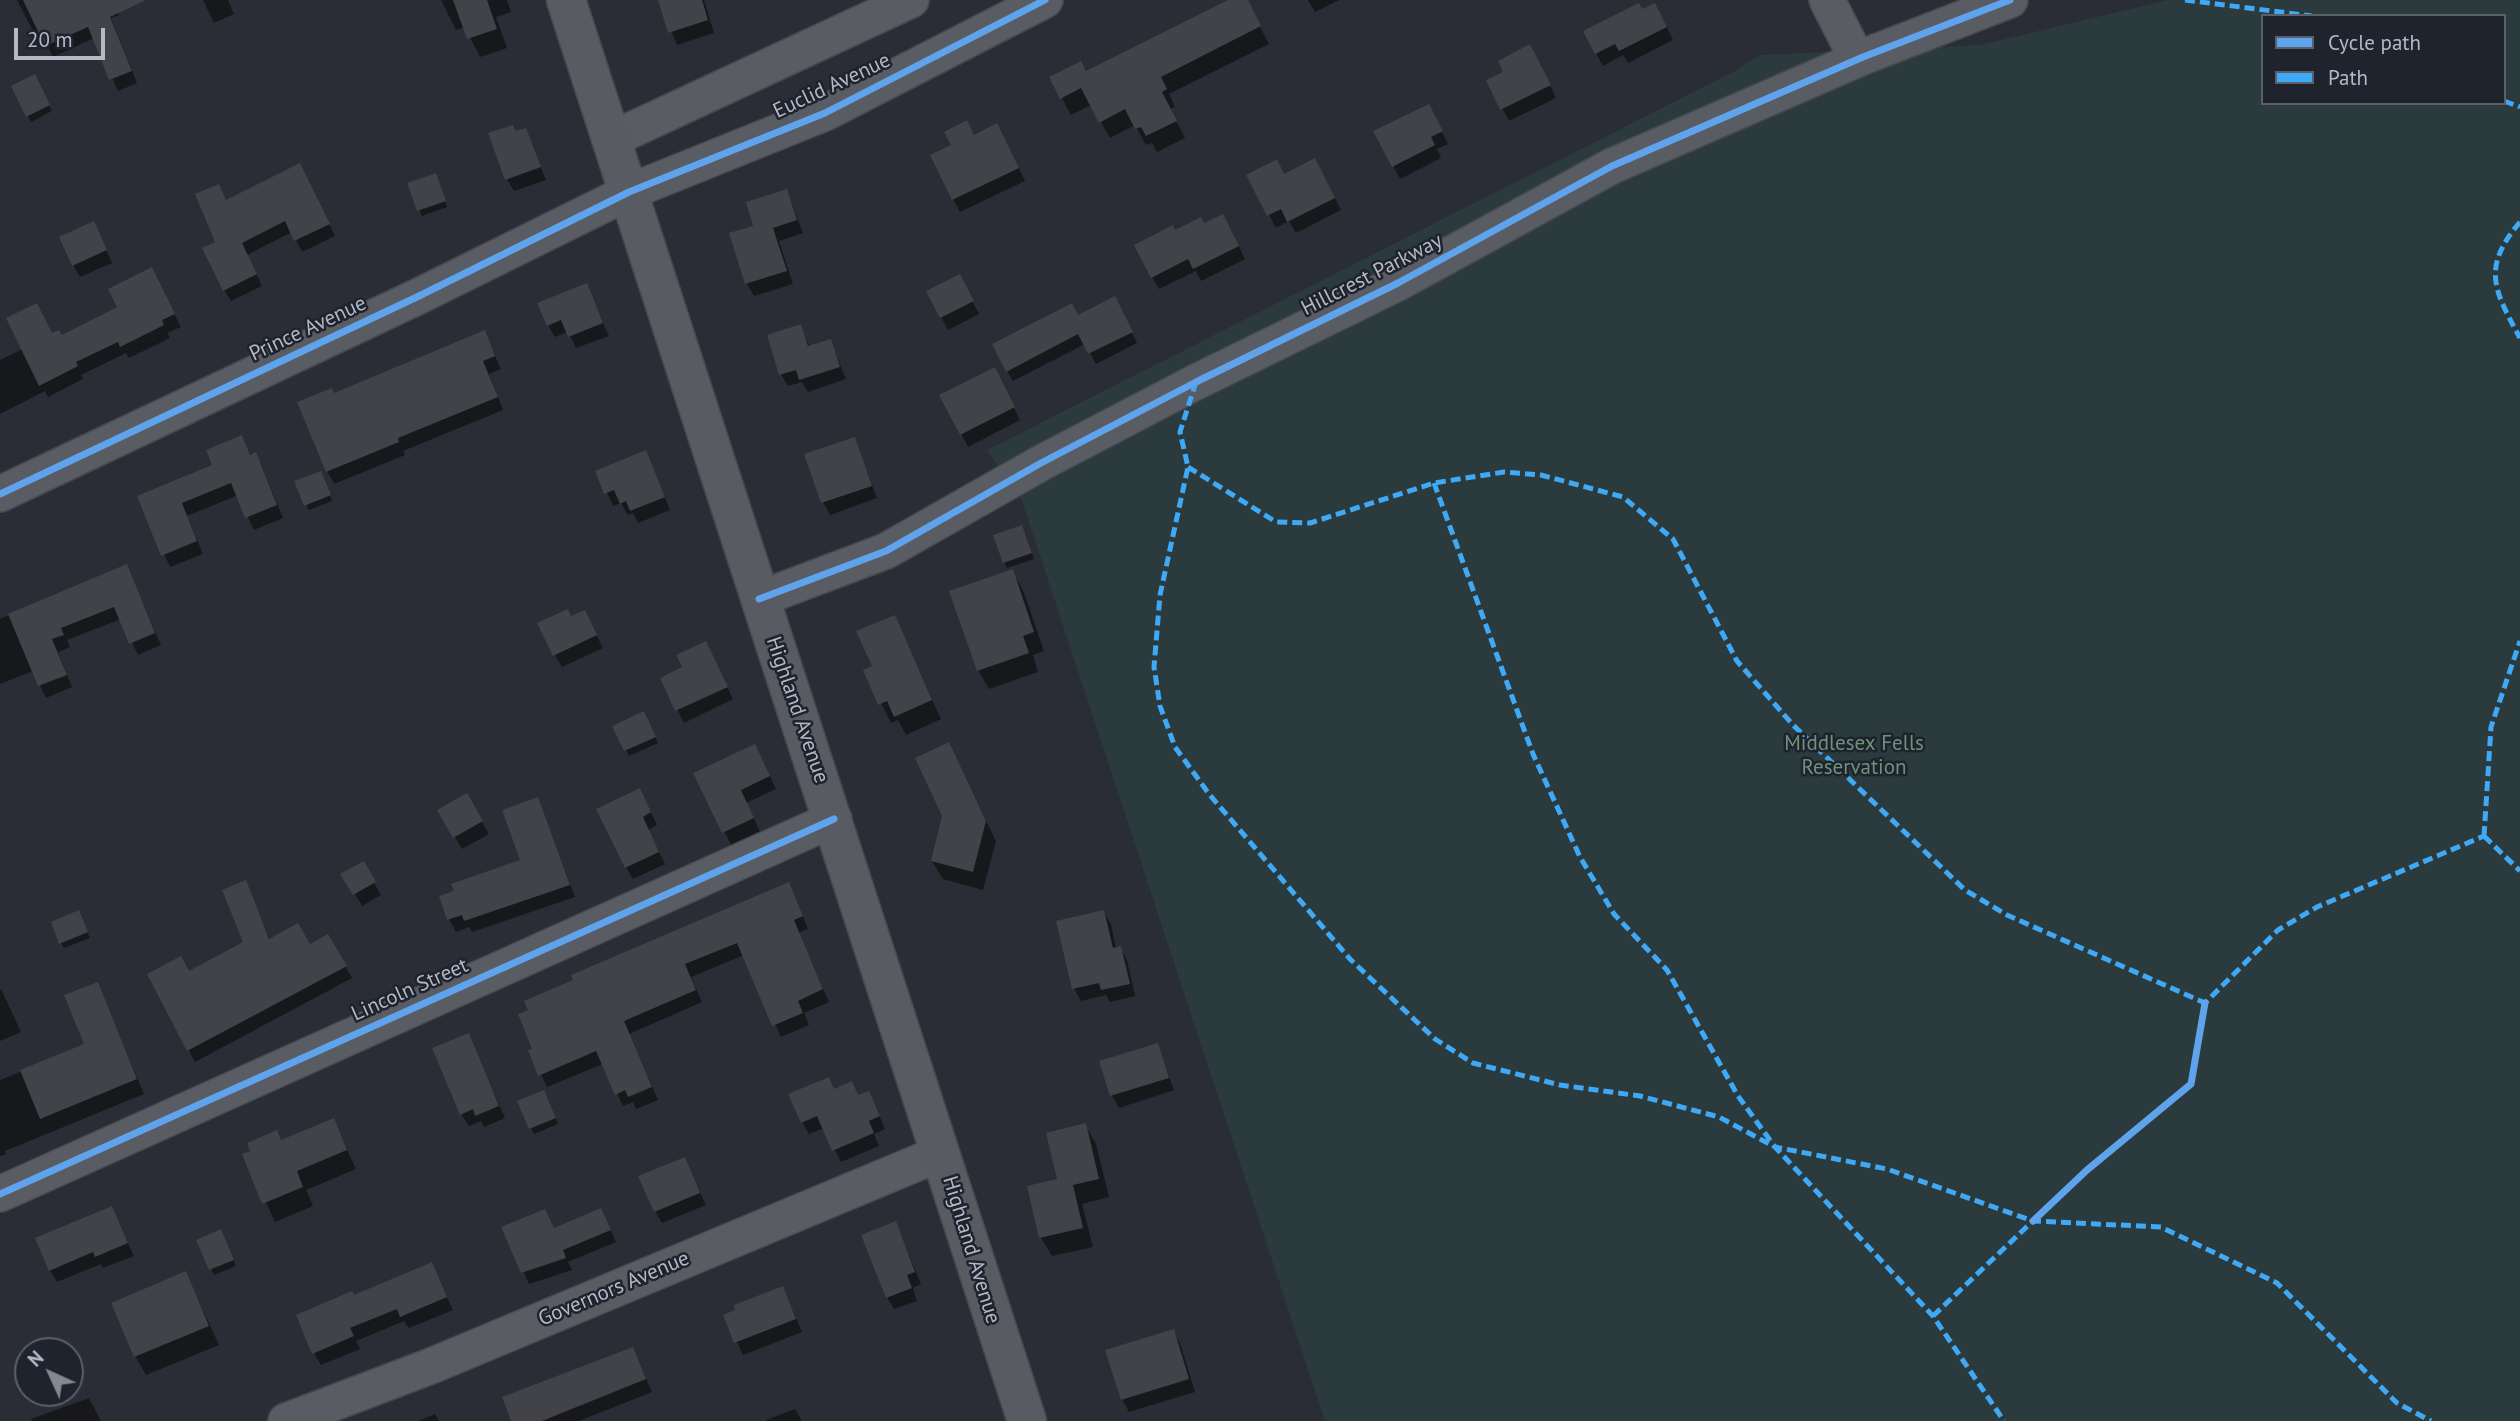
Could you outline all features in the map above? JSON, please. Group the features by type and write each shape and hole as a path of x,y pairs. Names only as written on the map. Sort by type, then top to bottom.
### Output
{"main road":[{"name":"Highland Avenue","path":"566,0 759,599 834,819 1027,1421"}],"street":[{"name":"Euclid Avenue","path":"610,140 911,0"},
{"name":"Euclid Avenue","path":"629,192 825,113 1045,0"},
{"path":"1827,0 1857,59"},
{"path":"1942,0 1996,5"},
{"name":"Hillcrest Parkway","path":"759,599 886,551 1041,463 1196,382 1398,283 1612,166 1857,59 1996,5"},
{"name":"Prince Avenue","path":"0,494 419,296 629,192"},
{"name":"Lincoln Street","path":"0,1194 834,819"},
{"name":"Governors Avenue","path":"286,1421 430,1366 941,1153"}],"green space":[{"name":"Middlesex Fells Reservation","path":"2168,0 2520,0 2520,1421 1325,1421 1022,501 987,450 1733,72 1760,55 1980,45"}],"building":[{"path":"23,0 146,0 110,17 132,71 109,80 88,27 45,46"},
{"path":"453,0 487,0 497,29 467,39"},
{"path":"658,0 702,0 708,20 668,33"},
{"path":"1228,0 1248,0 1261,26 1161,77 1167,89 1162,92 1177,121 1146,136 1141,127 1135,129 1125,109 1099,123 1081,88 1060,99 1049,77 1081,61 1086,71"},
{"path":"1639,3 1642,9 1655,3 1667,27 1619,51 1615,44 1595,54 1583,31"},
{"path":"1530,44 1551,85 1500,110 1486,80 1503,72 1498,61"},
{"path":"35,74 50,105 26,117 11,86"},
{"path":"1429,104 1443,131 1431,137 1435,145 1392,167 1373,131"},
{"path":"967,120 974,135 997,123 1019,168 952,200 930,155 951,145 944,132"},
{"path":"513,125 515,131 526,128 541,167 505,180 488,133"},
{"path":"1315,158 1335,198 1287,222 1281,209 1267,216 1246,175 1277,159 1284,174"},
{"path":"300,163 330,224 294,241 285,221 242,243 257,274 223,291 202,248 215,242 195,194 219,184 226,200"},
{"path":"436,173 446,201 417,211 407,183"},
{"path":"787,189 797,220 773,228 787,271 745,284 729,233 753,226 746,202"},
{"path":"1223,214 1239,246 1193,269 1188,259 1151,278 1134,245 1173,225 1175,230 1201,217 1204,223"},
{"path":"94,221 107,250 72,266 59,237"},
{"path":"152,267 175,314 162,320 164,325 120,347 118,342 76,362 78,366 39,386 6,318 37,303 52,333 59,330 62,335 117,307 108,289"},
{"path":"960,274 974,301 940,318 926,291"},
{"path":"587,283 603,323 568,337 561,320 547,326 537,303"},
{"path":"1115,296 1133,332 1088,354 1078,334 1006,372 992,344 1072,303 1078,315"},
{"path":"801,324 808,346 831,339 840,367 799,380 796,370 779,375 767,335"},
{"path":"485,330 495,356 483,361 498,397 398,438 399,442 326,472 297,402 332,388 334,393"},
{"path":"995,367 1015,407 960,435 939,395"},
{"path":"242,435 250,455 256,452 277,505 245,518 231,483 182,503 197,541 161,556 137,496 212,465 206,450"},
{"path":"855,437 872,486 821,503 804,454"},
{"path":"646,450 665,497 630,511 626,501 620,504 614,490 604,494 595,471"},
{"path":"321,471 331,495 304,506 294,481"},
{"path":"1022,525 1032,553 1003,563 993,535"},
{"path":"127,564 155,633 129,644 114,607 61,628 64,635 52,639 67,675 38,686 8,614"},
{"path":"1013,569 1034,632 1023,636 1029,653 977,671 949,591"},
{"path":"568,609 571,616 585,610 597,635 553,656 537,623"},
{"path":"895,615 932,700 894,717 887,701 878,705 863,670 872,666 856,631"},
{"path":"706,641 728,687 675,711 660,678 682,667 676,655"},
{"path":"644,711 656,737 624,751 612,726"},
{"path":"949,742 986,821 973,872 931,861 942,816 915,758"},
{"path":"755,744 770,776 741,790 754,818 722,833 693,773"},
{"path":"640,788 651,812 643,817 659,852 625,868 596,809"},
{"path":"467,793 483,821 453,838 437,810"},
{"path":"538,797 570,885 464,921 462,915 447,920 439,896 454,891 451,884 520,860 502,810"},
{"path":"364,861 376,882 353,895 340,874"},
{"path":"246,880 269,939 298,923 310,944 328,934 347,966 187,1051 147,974 181,956 189,971 243,942 222,890"},
{"path":"789,882 803,916 794,920 823,989 798,1001 803,1013 772,1026 737,943 685,964 696,990 624,1021 652,1087 628,1097 625,1090 615,1095 596,1051 538,1076 528,1050 532,1049 518,1014 528,1010 524,1001 573,980 571,975"},
{"path":"79,910 88,932 59,944 51,922"},
{"path":"1104,910 1113,948 1121,946 1130,984 1101,990 1099,983 1072,989 1056,921"},
{"path":"98,982 137,1079 40,1119 20,1070 84,1044 64,995"},
{"path":"469,1033 499,1106 475,1116 473,1109 460,1115 432,1048"},
{"path":"1158,1043 1169,1078 1110,1096 1099,1061"},
{"path":"829,1077 834,1089 852,1081 858,1095 869,1091 880,1116 869,1121 874,1133 832,1151 817,1116 801,1123 788,1094"},
{"path":"544,1090 556,1118 529,1129 517,1101"},
{"path":"334,1118 347,1150 297,1171 303,1187 262,1204 242,1154 250,1151 247,1143 277,1130 281,1140"},
{"path":"1086,1123 1099,1179 1073,1185 1083,1228 1039,1238 1027,1186 1057,1179 1046,1133"},
{"path":"685,1157 700,1193 654,1212 638,1176"},
{"path":"112,1206 128,1243 95,1257 93,1252 49,1271 35,1238"},
{"path":"601,1208 611,1230 563,1250 566,1258 521,1273 501,1227 545,1209 554,1228"},
{"path":"896,1221 915,1272 907,1275 912,1288 886,1298 861,1235"},
{"path":"221,1229 234,1260 209,1270 196,1240"},
{"path":"432,1262 447,1297 400,1317 397,1309 350,1328 354,1336 312,1354 296,1315 352,1291 354,1295"},
{"path":"186,1271 209,1326 134,1357 111,1303"},
{"path":"783,1286 796,1319 734,1343 723,1315 735,1310 734,1305"},
{"path":"1174,1329 1189,1379 1121,1400 1105,1350"},
{"path":"633,1347 646,1379 542,1421 511,1421 502,1397"}],"marked path":[{"path":"2185,0 2296,14"},
{"path":"2506,102 2520,107"},
{"path":"2520,222 2508,238 2496,266 2498,292 2520,338"},
{"path":"1196,382 1180,432 1188,467 1160,595 1154,667 1160,706 1175,747 1209,794 1350,959 1435,1039 1473,1063 1560,1085 1640,1096 1719,1117 1775,1147 1933,1316 2004,1421"},
{"path":"1188,467 1276,522 1310,523 1434,483 1504,472 1541,475 1623,497 1673,539 1737,661 1793,725 1965,890 2007,915 2205,1003"},
{"path":"1434,483 1533,754 1580,857 1614,914 1667,970 1738,1096 1775,1147 1887,1169 2033,1221 2161,1227 2277,1283 2397,1403 2431,1421"},
{"path":"2484,836 2491,727 2520,641"},
{"path":"2484,836 2520,871"},
{"path":"2204,1009 2205,1003 2278,930 2317,907 2484,836"},
{"path":"1933,1316 2037,1217"}],"cycle path":[{"path":"0,494 419,296 629,192 825,113 1045,0"},
{"path":"759,599 886,551 1041,463 1196,382 1398,283 1612,166 1863,57 2010,0"},
{"path":"0,1194 834,819"},
{"path":"2033,1221 2087,1170 2191,1084 2205,1003"}]}
